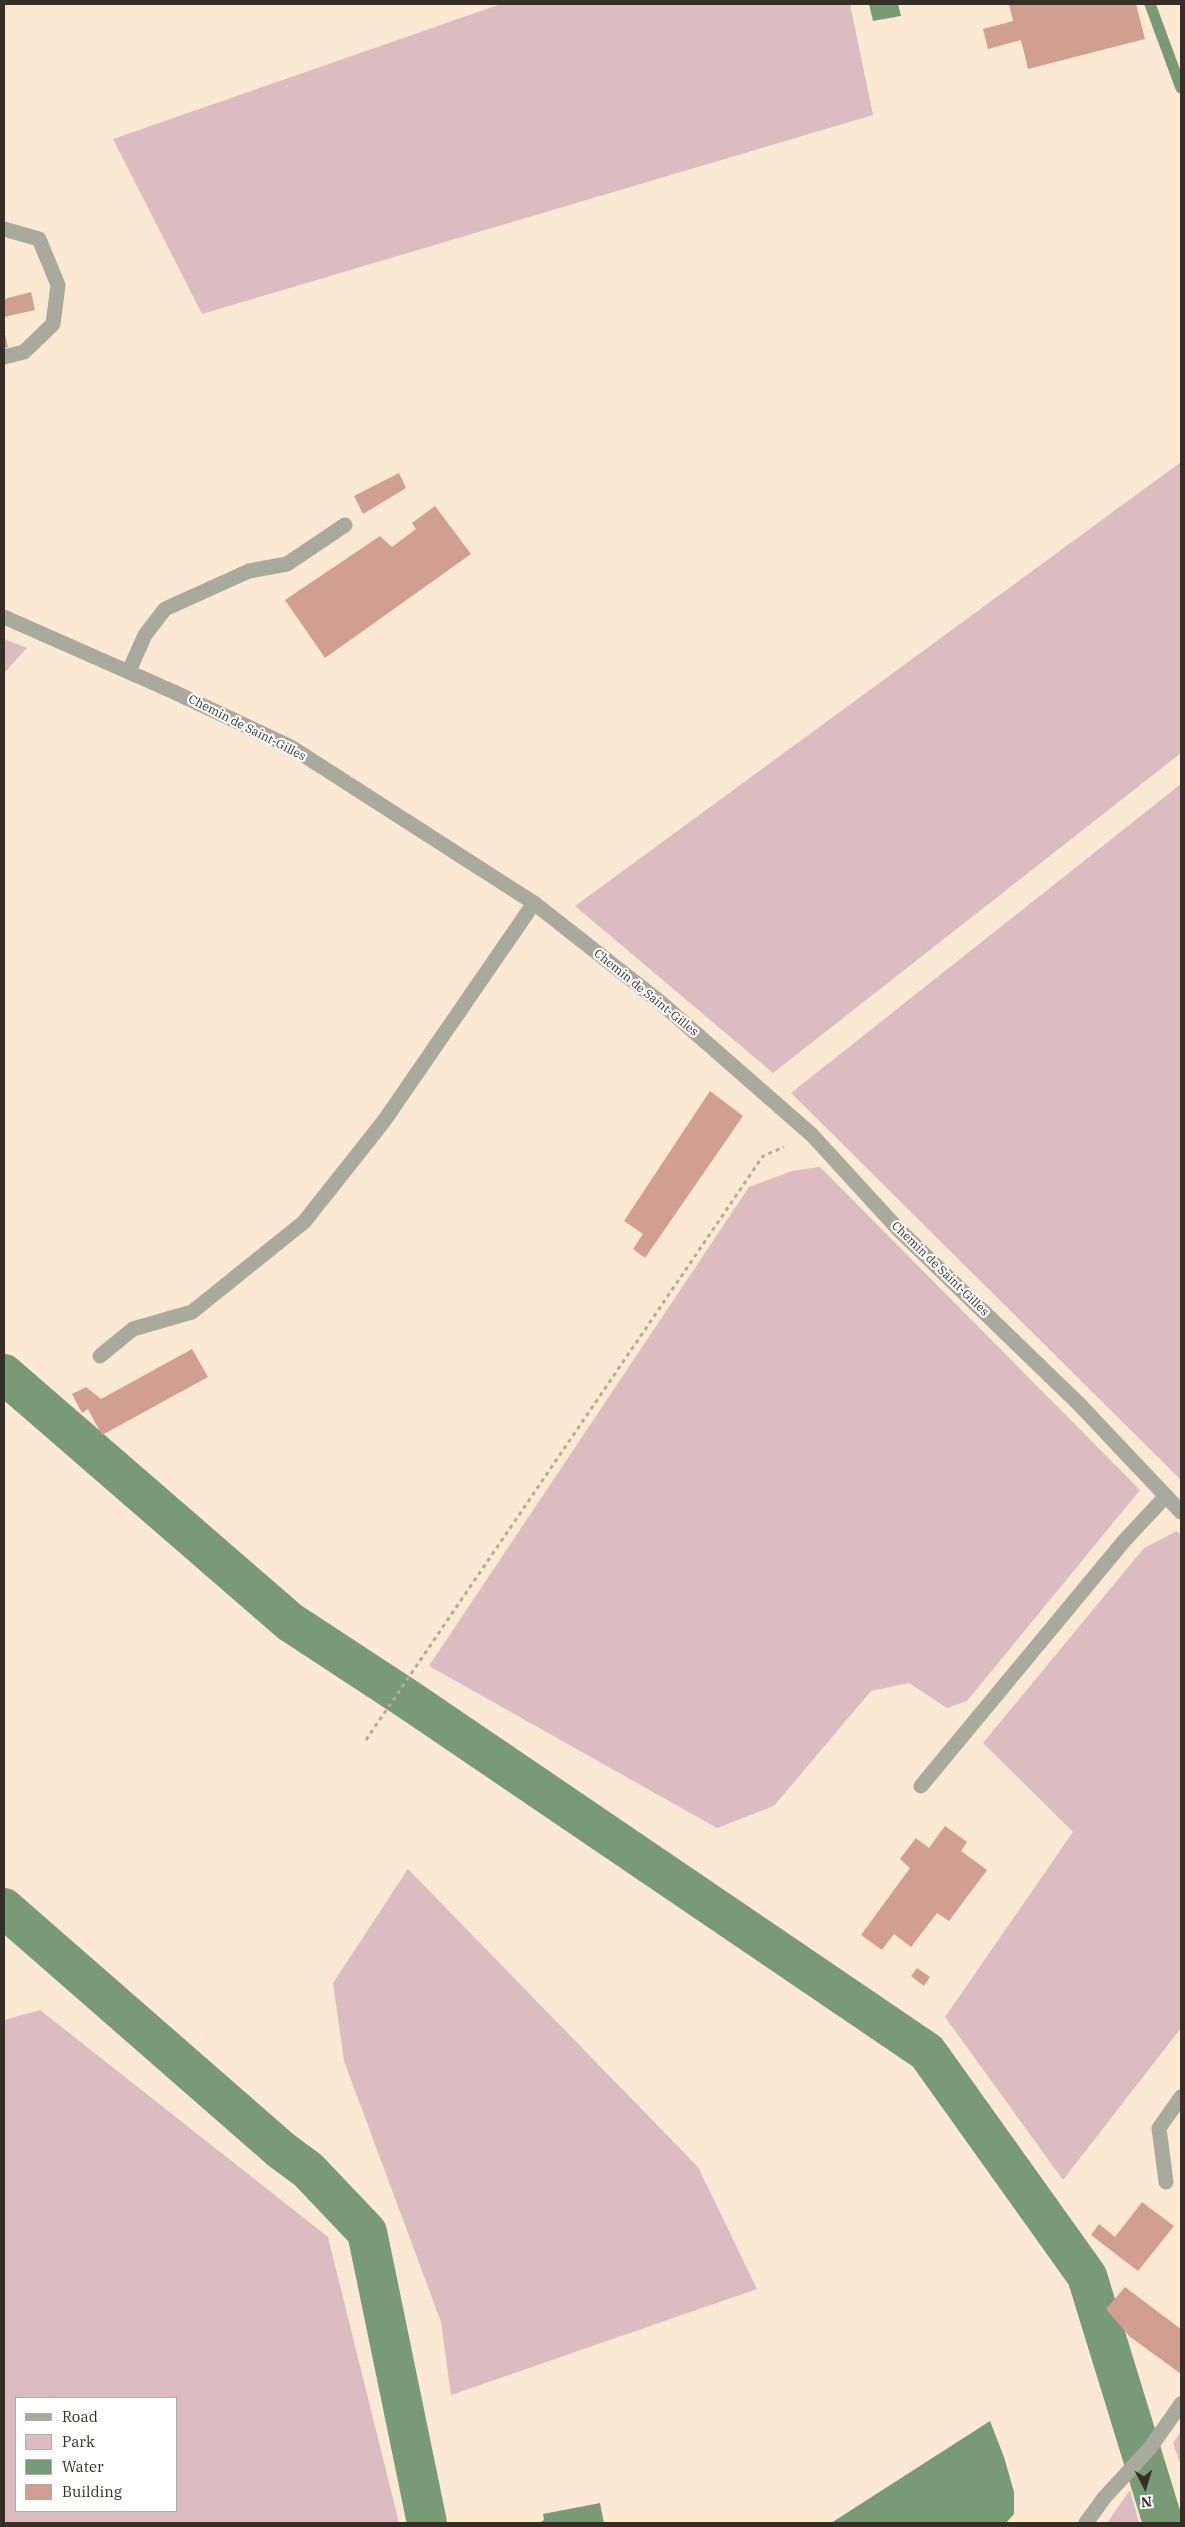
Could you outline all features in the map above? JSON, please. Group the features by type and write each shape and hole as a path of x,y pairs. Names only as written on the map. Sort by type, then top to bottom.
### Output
{"street":[{"path":"4,229 39,239 58,285 54,324 24,352 4,357"},
{"path":"129,671 145,635 165,608 249,571 287,564 345,526"},
{"name":"Chemin de Saint-Gilles","path":"4,618 129,671 291,748 534,904 660,1002 812,1135 898,1229 1079,1404 1181,1512"},
{"path":"100,1356 133,1329 192,1312 304,1222 384,1120 534,904"},
{"path":"921,1786 1124,1541 1166,1496"},
{"path":"1166,2182 1158,2128 1181,2097"},
{"path":"1086,2523 1104,2498 1150,2448 1181,2404"}],"path":[{"path":"366,1740 764,1156 812,1135"}],"green space":[{"path":"501,4 850,4 873,115 202,314 113,139"},
{"path":"1181,462 1181,753 773,1073 575,906"},
{"path":"4,639 27,648 4,673"},
{"path":"1181,784 1181,1480 791,1093"},
{"path":"820,1167 1140,1490 967,1701 947,1708 909,1683 871,1691 774,1806 717,1828 429,1666 749,1187 792,1171"},
{"path":"1177,1531 1181,1535 1181,2028 1063,2180 945,2017 1073,1832 983,1743 1144,1548"},
{"path":"408,1869 698,2167 757,2289 451,2395 441,2322 344,2061 333,1983"},
{"path":"40,2010 328,2237 399,2523 4,2523 4,2020"},
{"path":"1181,2432 1181,2466 1173,2443"},
{"path":"1130,2490 1139,2523 1107,2523"}],"water":[{"path":"869,4 898,4 901,16 873,21"},
{"path":"990,2421 1004,2457 1014,2492 1014,2514 1006,2523 831,2523"},
{"path":"600,2503 604,2523 539,2523 544,2520 543,2514"}],"building":[{"path":"1009,4 1136,4 1145,39 1028,69 1021,40 988,49 983,29 1013,21"},
{"path":"31,292 35,310 4,317 4,299"},
{"path":"4,330 8,347 4,348"},
{"path":"399,473 406,488 363,514 354,496"},
{"path":"435,506 471,554 325,658 285,600 380,536 392,547 416,529 412,523"},
{"path":"710,1091 743,1116 645,1258 633,1249 643,1234 624,1221"},
{"path":"192,1349 208,1377 102,1435 88,1409 82,1413 72,1394 86,1387 101,1399"},
{"path":"945,1826 967,1842 961,1851 987,1870 949,1921 937,1913 911,1947 894,1934 882,1950 861,1935 910,1868 900,1859 916,1838 929,1848"},
{"path":"917,1968 930,1977 924,1986 911,1976"},
{"path":"1142,2202 1174,2226 1138,2271 1091,2235 1099,2224 1115,2237"},
{"path":"1125,2287 1181,2329 1181,2374 1129,2336 1106,2309"}],"waterway":[{"path":"1150,4 1181,88"},
{"path":"4,1374 290,1622 409,1700 927,2052 1087,2276 1163,2523"},
{"path":"4,1908 281,2150 308,2170 367,2232 427,2523"}]}
